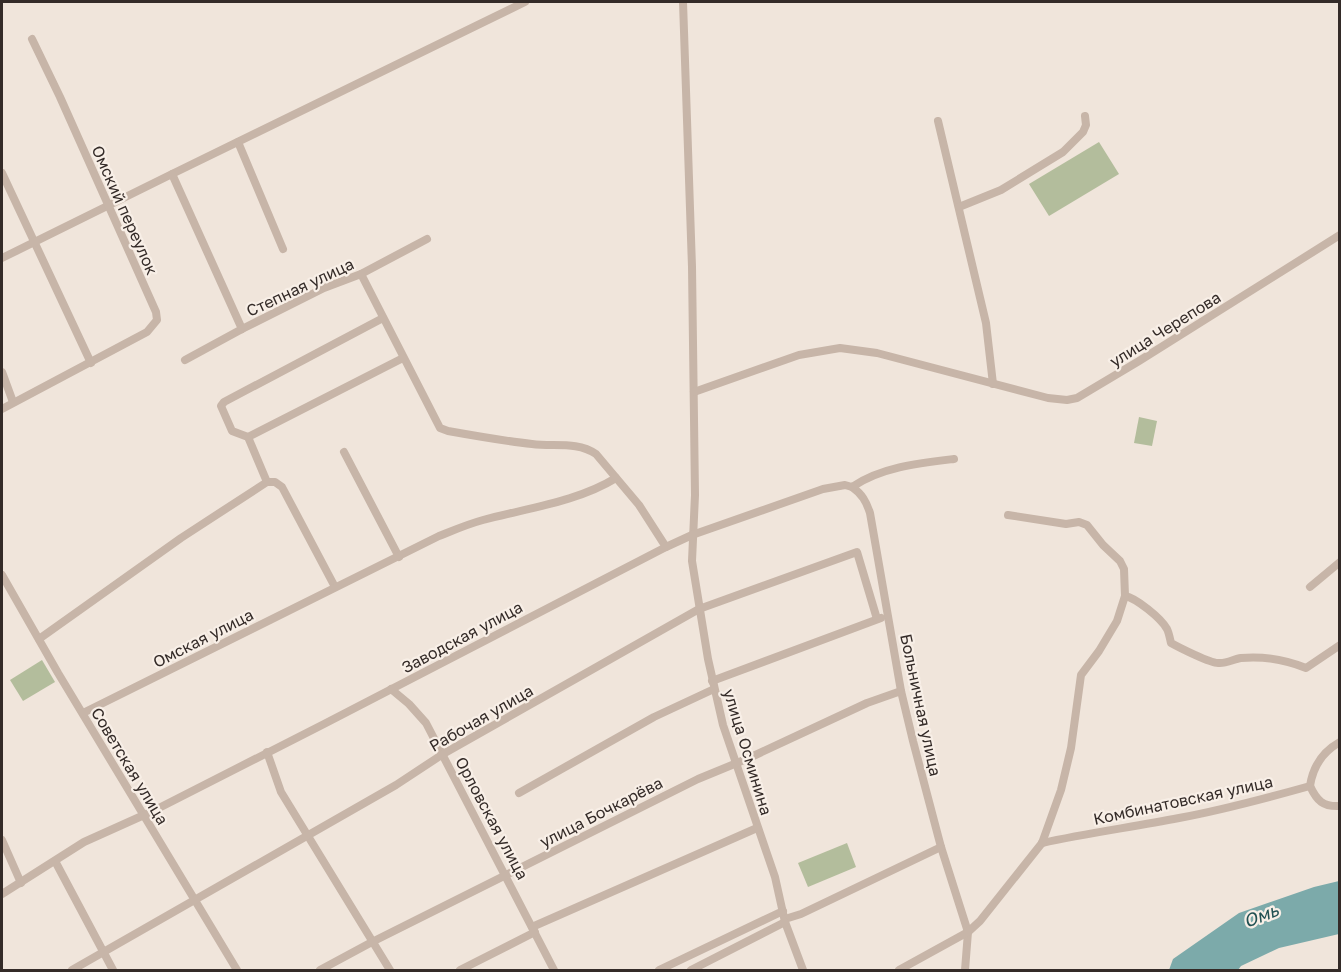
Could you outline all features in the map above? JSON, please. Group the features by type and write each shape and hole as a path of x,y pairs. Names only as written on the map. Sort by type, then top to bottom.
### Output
{"street":[{"path":"2,258 525,2"},
{"name":"улица Осминина","path":"683,2 692,267 695,495 692,561 713,685 735,764 775,876 784,917 803,970"},
{"name":"Омский переулок","path":"32,39 156,312 157,320 147,332 91,363"},
{"path":"959,207 1001,190 1063,152 1083,132 1086,125 1085,116"},
{"path":"938,121 986,323 993,384"},
{"path":"238,142 283,249"},
{"path":"2,174 91,363 2,409"},
{"path":"172,174 242,329"},
{"name":"улица Черепова","path":"693,393 799,355 840,348 868,351 1048,398 1067,400 1077,398 1131,367 1340,235"},
{"name":"Степная улица","path":"185,360 242,329 324,288 361,274 427,239"},
{"path":"361,274 440,428 531,444 587,448 596,454 639,505 666,547"},
{"path":"267,482 248,437 232,431 221,406 224,402 383,318"},
{"path":"248,437 403,358"},
{"path":"2,372 13,402"},
{"path":"344,452 399,557"},
{"name":"Заводская улица","path":"2,894 84,842 143,815 692,535 823,489 845,485 852,487 870,477 898,468 954,459"},
{"name":"Омская улица","path":"83,713 461,527 597,488 616,478"},
{"path":"39,639 181,538 267,482 275,482 282,487 335,587"},
{"name":"Больничная улица","path":"852,487 866,501 870,513 901,691 941,847 968,932"},
{"path":"899,970 968,932 988,911 1042,843 1061,790 1071,748 1081,675 1117,621 1125,596 1124,569 1120,561 1087,525 1079,522 1066,524 1008,515"},
{"name":"Рабочая улица","path":"72,970 396,785 443,754 699,609 857,552 877,619"},
{"path":"1310,587 1340,562"},
{"name":"Советская улица","path":"2,574 237,970"},
{"path":"1125,596 1148,610 1166,627 1171,643 1186,652 1218,663 1241,658 1272,659 1291,662 1306,668 1340,645"},
{"path":"519,792 713,685 888,615"},
{"name":"Орловская улица","path":"391,689 426,723 554,970"},
{"name":"улица Бочкарёва","path":"320,970 698,779 858,707 901,691"},
{"path":"1340,742 1320,758 1312,774 1310,786 1318,801 1326,806 1340,806"},
{"path":"267,752 281,792 390,970"},
{"name":"Комбинатовская улица","path":"1042,843 1180,818 1310,786"},
{"path":"460,970 534,929 758,828"},
{"path":"2,840 21,883"},
{"path":"658,970 784,917 801,914 941,847"},
{"path":"55,861 112,970"},
{"path":"691,970 784,917"},
{"path":"965,970 969,944 968,932"}],"green space":[{"path":"1099,142 1119,174 1049,216 1029,184"},
{"path":"1139,417 1157,421 1152,446 1134,443"},
{"path":"42,660 55,682 23,701 10,680"},
{"path":"847,843 856,867 808,887 798,863"}],"water":[{"name":"Омь","path":"1339,881 1339,934 1279,948 1241,966 1238,970 1169,970 1173,959 1239,913 1314,887"}]}
